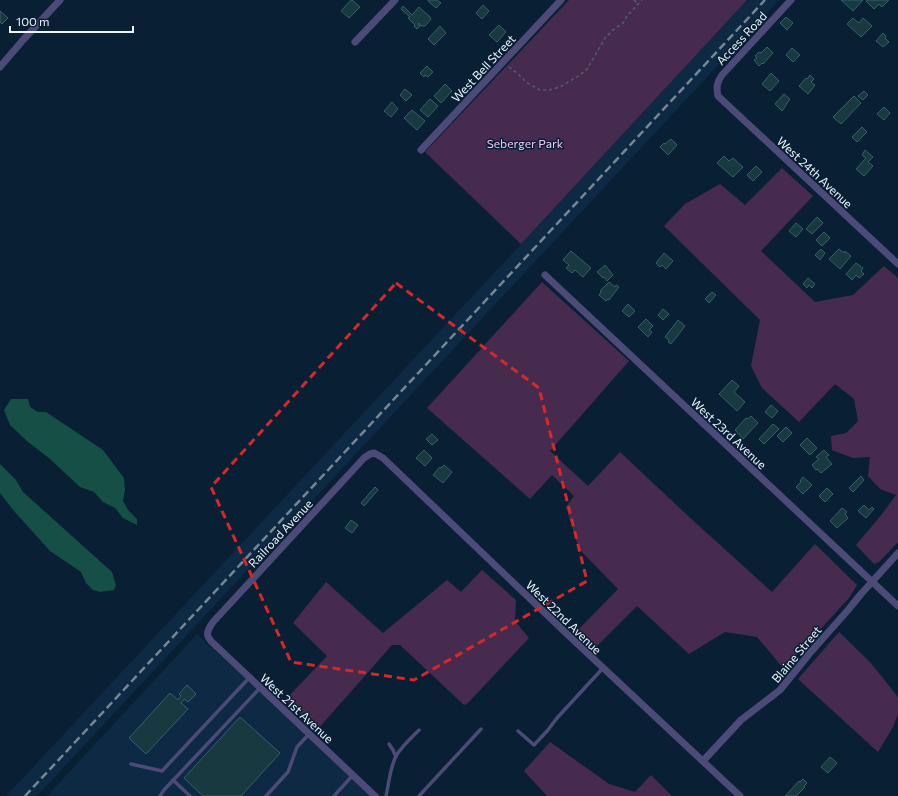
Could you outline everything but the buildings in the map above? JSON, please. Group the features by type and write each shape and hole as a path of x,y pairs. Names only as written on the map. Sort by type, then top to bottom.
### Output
{"street":[{"path":"0,67 60,0"},
{"path":"356,42 395,0"},
{"name":"West Bell Street","path":"421,150 560,0"},
{"name":"Access Road","path":"718,96 718,80 791,0"},
{"name":"West 24th Avenue","path":"718,96 898,264"},
{"name":"West 23rd Avenue","path":"545,275 898,606"},
{"name":"Railroad Avenue","path":"207,634 213,622 364,458 374,453"},
{"name":"West 22nd Avenue","path":"374,453 383,458 603,668 740,796"},
{"name":"Blaine Street","path":"703,761 741,720 780,690 872,581 898,553"},
{"name":"West 21st Avenue","path":"207,634 211,642 375,796"}],"lane":[{"path":"518,731 534,746 557,718 603,668"},
{"path":"131,764 162,771 249,678"},
{"path":"160,796 173,780 260,688"},
{"path":"419,796 481,729"},
{"path":"386,796 396,757 419,730"},
{"path":"266,796 288,772 297,747 309,734"},
{"path":"389,744 394,750 396,757"},
{"path":"334,796 353,775"},
{"path":"173,780 190,796"}],"path":[{"path":"634,0 638,4"},
{"path":"504,61 523,80 536,88 543,90 560,87 580,75 587,68 605,38 623,23 627,16 642,0"}],"highlighted area":[{"path":"396,283 539,388 587,581 414,680 291,662 211,487"}],"shaded area":[{"path":"747,0 779,0 37,796 6,796 521,244"},
{"path":"11,399 28,399 30,407 38,412 46,412 103,450 124,478 125,490 123,501 128,510 137,519 137,525 123,518 115,508 103,502 94,492 80,487 10,425 4,410"},
{"path":"0,464 16,480 23,492 112,572 116,585 114,590 100,592 93,590 86,583 81,572 50,551 0,493"},
{"path":"197,634 372,796 47,796"}],"green space":[{"name":"Seberger Park","path":"569,0 747,0 521,244 425,152"},
{"path":"782,168 813,196 761,251 815,302 853,295 884,266 898,278 898,542 879,562 874,564 856,545 896,495 880,489 868,476 870,457 853,458 832,450 831,436 846,433 858,421 854,399 835,384 799,422 762,388 751,366 760,320 664,226 685,204 720,184 745,205"},
{"path":"542,282 629,361 550,451 588,486 620,452 772,592 815,544 857,585 849,598 784,669 757,637 725,632 689,654 637,606 595,648 577,631 618,589 579,549 566,507 574,496 552,475 530,499 427,408"},
{"path":"482,570 516,600 515,621 529,638 467,704 464,705 400,645 392,645 318,729 285,700 327,656 293,623 326,582 383,633 447,580 461,592"},
{"path":"839,632 870,662 898,697 898,714 893,727 878,752 798,679"},
{"path":"550,742 609,784 635,792 651,775 672,796 547,796 524,771"}],"railway":[{"path":"25,796 765,0"}]}
